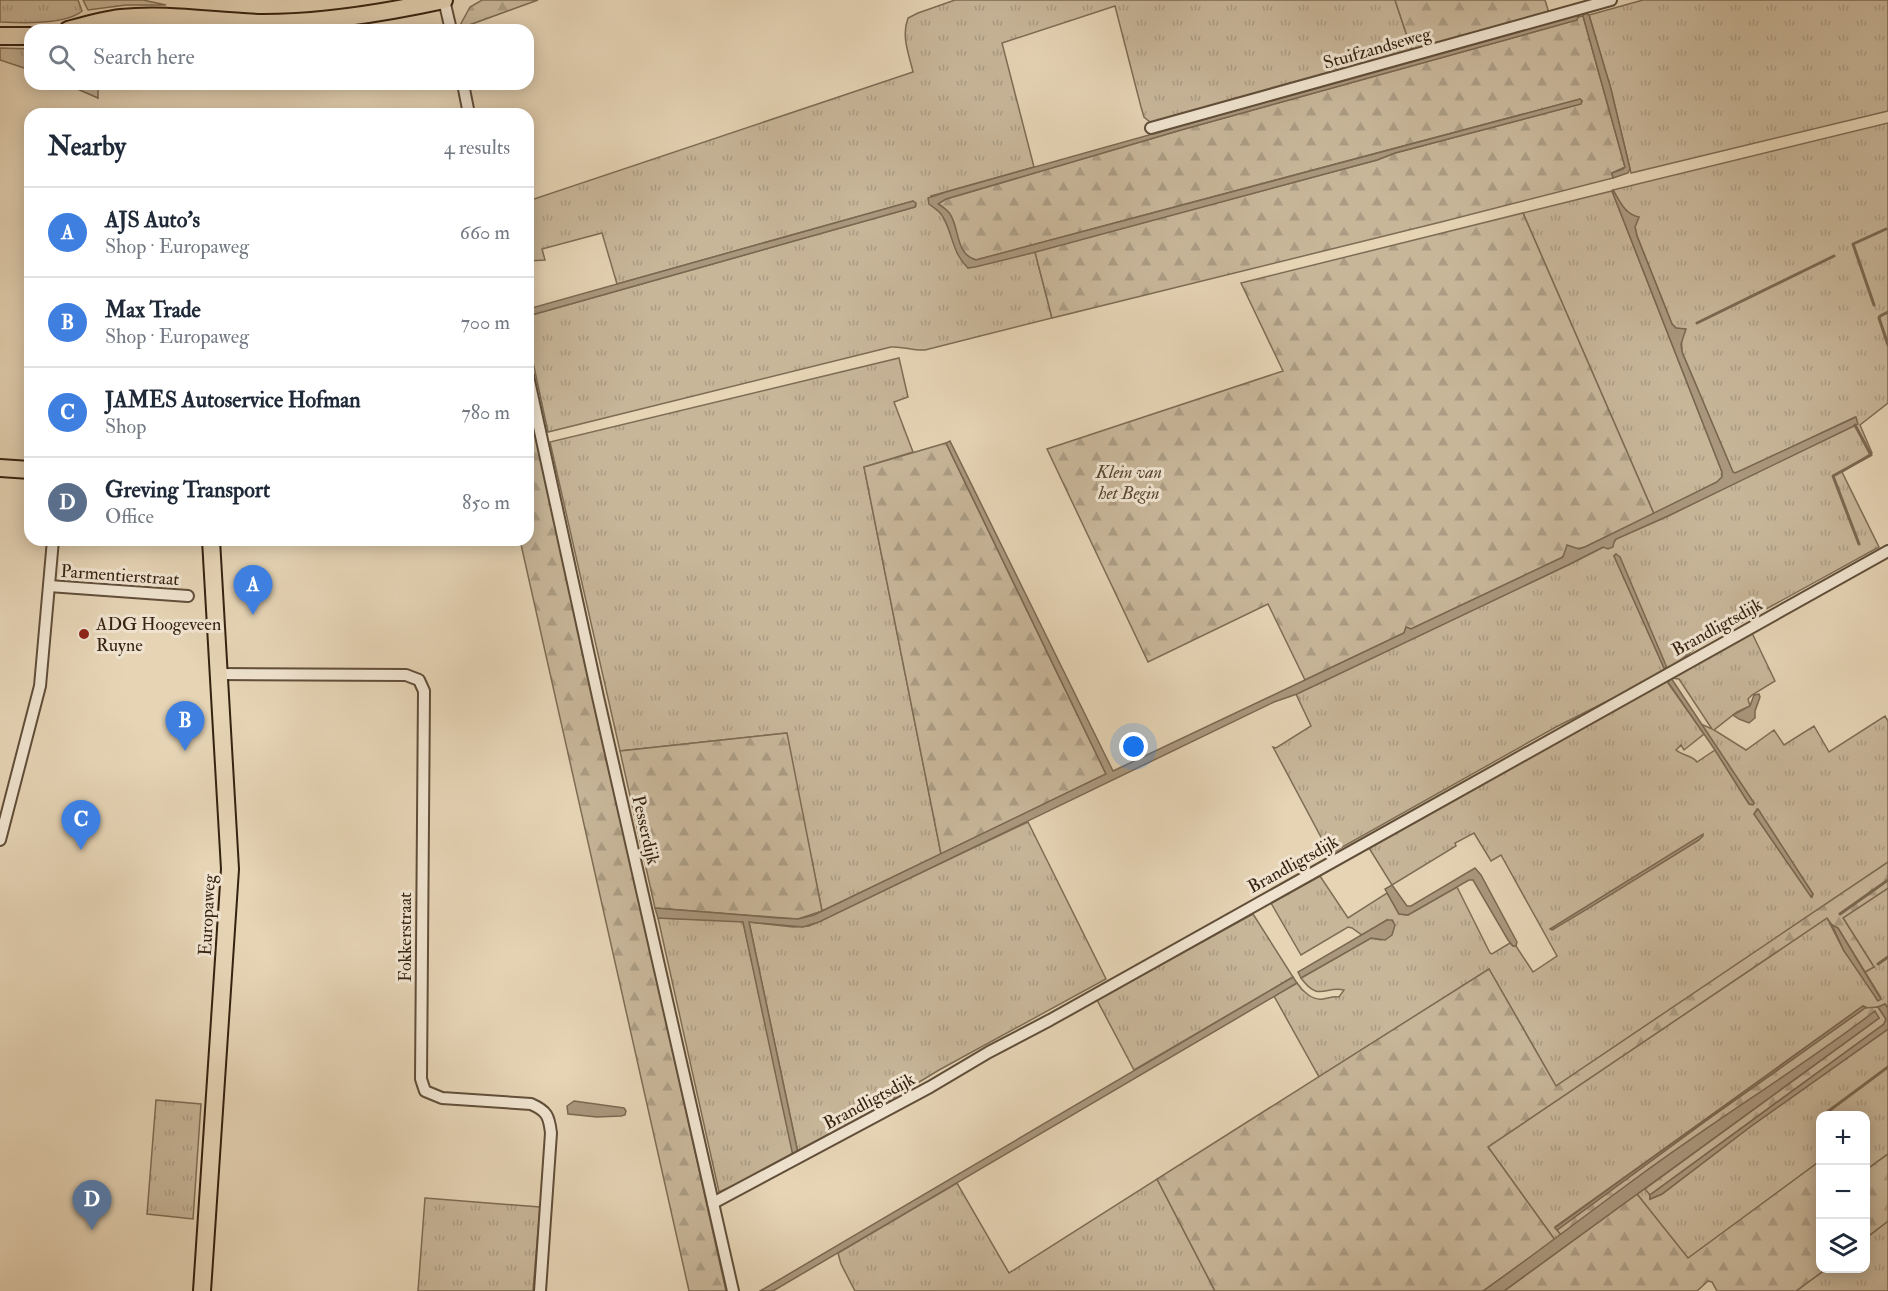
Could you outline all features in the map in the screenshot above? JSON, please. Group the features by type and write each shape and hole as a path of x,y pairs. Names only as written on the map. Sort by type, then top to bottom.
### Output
{"main road":[{"path":"91,24 106,20 152,17 264,23 330,20 444,0"},
{"path":"1,35 24,36"},
{"path":"0,468 24,470"},
{"name":"Europaweg","path":"202,1291 230,869 211,546"}],"street":[{"path":"444,0 450,24"},
{"name":"Stuifzandseweg","path":"1151,128 1611,0"},
{"path":"464,90 468,108"},
{"name":"Pesserdijk","path":"534,404 733,1291"},
{"name":"Parmentierstraat","path":"0,840 40,686 52,546"},
{"name":"Brandligtsdijk","path":"713,1203 930,1087 1888,551"},
{"name":"Parmentierstraat","path":"49,586 188,596"},
{"name":"Fokkerstraat","path":"219,674 406,675 419,680 424,691 421,1079 425,1091 442,1098 531,1104 543,1109 550,1120 540,1291"}],"green space":[{"path":"0,0 78,0 82,11 74,16 54,21 0,22"},
{"path":"83,0 143,0 166,5 126,5 88,10"},
{"path":"482,0 538,0 472,24 461,24 470,7"},
{"path":"955,0 1395,0 1412,51 1151,123 1144,117 1115,6 1002,43 1034,167 931,196 968,268 1035,252 1052,318 925,350 891,347 548,432 534,367 534,314 916,205 913,201 617,284 602,233 542,249 545,260 534,261 534,199 913,72 905,32 908,18"},
{"path":"1395,0 1545,0 1549,13 1412,51"},
{"path":"1643,0 1888,0 1888,111 1631,173 1611,90 1589,15"},
{"path":"1583,16 1625,167 1612,173 1613,178 1052,318 1035,252 1037,251 1581,104 1582,101 1580,99 976,260 965,254 952,218 938,203 1181,130 1577,20 1578,17"},
{"path":"0,48 24,49 24,68 0,60"},
{"path":"80,90 98,90 98,98"},
{"path":"1888,123 1888,403 1860,425 1872,453 1842,472 1879,547 1697,647 1667,671 1556,727 1330,854 1273,747 1276,748 1311,726 1296,694 1737,482 1682,352 1681,329 1672,324 1637,236 1636,222 1621,205 1613,190","holes":["1855,417 1857,424 1747,477 1745,469","1616,554 1664,661 1664,668 1614,556"]},
{"path":"1612,191 1722,472 1722,477 1717,482 1654,514 1523,213"},
{"name":"Klein van het Begin","path":"1523,213 1654,514 1585,547 1568,551 1561,558 1411,629 1406,627 1404,633 1305,680 1268,604 1148,662 1047,449 1283,371 1241,283"},
{"path":"899,358 908,397 894,402 913,452 864,467 941,854 822,911 786,733 620,751 550,442"},
{"path":"534,430 726,1291 689,1291 521,546 534,546"},
{"path":"946,443 1106,774 941,854 864,467"},
{"path":"1752,633 1775,681 1748,699 1750,706 1737,712 1714,730 1746,750 1774,730 1784,745 1814,726 1829,752 1885,716 1888,721 1888,863 1556,1086 1489,969 1319,1077 1274,996 1297,983 1315,998 1339,997 1344,990 1322,992 1313,990 1301,978 1371,938 1381,940 1387,920 1362,935 1348,927 1301,955 1271,903 1320,876 1348,918 1387,893 1399,914 1408,915 1457,887 1490,953 1510,943 1516,946 1533,972 1557,956 1501,855 1491,861 1474,833 1392,885 1369,848 1671,679 1668,683 1704,734 1684,750 1681,745 1676,750 1697,762 1715,750 1749,804 1754,803 1701,724 1712,729 1679,679 1672,678","holes":["1757,809 1813,894 1812,897 1754,814"]},
{"path":"787,733 822,911 798,919 655,908 620,751"},
{"path":"1028,822 1106,979 939,1070 794,1158 719,1192 658,918 743,921 794,1156 798,1153 749,922 793,927 809,926"},
{"path":"1888,862 1888,888 1843,918 1874,967 1865,972 1838,928 1832,925 1827,918 1488,1147 1555,1240 1483,1291 1215,1291 1157,1179 1489,969 1556,1086"},
{"path":"1888,888 1888,1008 1885,1004 1871,1008 1863,1006 1555,1227 1561,1235 1555,1240 1488,1147 1827,918 1844,951 1881,998 1865,972 1874,967 1843,918"},
{"path":"1253,914 1293,977 1134,1070 1097,1000"},
{"path":"1878,1007 1886,1019 1884,1024 1650,1195 1645,1189 1879,1018 1875,1012 1642,1174 1561,1235 1557,1230 1865,1008"},
{"path":"1888,1029 1888,1154 1870,1167 1870,1111 1816,1111 1816,1164 1688,1259 1637,1194 1646,1188 1650,1199 1662,1194 1750,1127"},
{"path":"156,1100 201,1104 193,1219 147,1214"},
{"path":"1888,1154 1888,1221 1870,1235 1870,1219 1870,1167"},
{"path":"1816,1164 1816,1273 1821,1273 1796,1291 1717,1291 1712,1282 1708,1281 1697,1291 1504,1291 1637,1194 1688,1258"},
{"path":"1157,1179 1215,1291 855,1291 838,1253 957,1183 1009,1273"},
{"path":"425,1198 540,1207 533,1291 418,1291"},
{"path":"1888,1221 1888,1291 1796,1291 1821,1273 1870,1273 1870,1235"}],"shaded area":[{"path":"1585,13 1589,15 1611,89 1630,169 1628,173 1613,178 1612,173 1625,167 1583,16"},
{"path":"1576,15 1577,20 1181,130 946,199 938,204 950,214 964,252 976,260 1580,99 1581,104 975,267 968,268 963,262 943,217 929,204 928,198 946,192"},
{"path":"1613,190 1626,210 1639,217 1635,227 1637,236 1672,324 1676,328 1686,329 1681,344 1682,352 1733,472 1856,417 1858,424 1616,539 1613,547 1608,549 1603,547 1297,694 1274,702 819,922 803,927 749,922 798,1153 793,1156 743,922 658,918 655,908 798,919 814,915 1106,774 946,443 950,441 1113,771 1404,633 1406,627 1411,629 1561,558 1567,545 1579,549 1585,547 1717,482 1722,477"},
{"path":"913,201 916,203 915,207 534,314 534,307"},
{"path":"1616,554 1620,557 1667,668 1664,668 1614,556"},
{"path":"1671,678 1754,803 1753,805 1749,804 1668,682"},
{"path":"1759,694 1755,718 1749,723 1733,715 1750,706 1754,695"},
{"path":"1758,809 1813,894 1811,897 1754,814"},
{"path":"1703,834 1699,840 1571,919 1550,929"},
{"path":"1475,868 1517,942 1516,946 1508,940 1473,880 1469,880 1408,915 1399,914 1385,889 1392,885 1407,906 1411,906"},
{"path":"1387,920 1392,920 1395,925 1392,935 1385,940 1371,938 1301,978 1298,972"},
{"path":"1832,925 1838,928 1881,999 1878,1001 1844,951"},
{"path":"1293,977 1297,983 773,1291 760,1291"},
{"path":"1885,1004 1888,1008 1888,1029 1750,1127 1662,1194 1650,1199 1650,1195 1884,1024 1886,1019 1878,1007"},
{"path":"1863,1006 1865,1008 1557,1230 1555,1228"},
{"path":"1875,1011 1879,1018 1504,1291 1483,1291 1671,1153"},
{"path":"574,1101 624,1108 626,1111 625,1115 621,1116 597,1117 568,1114 567,1106"}],"waterway":[{"path":"1874,305 1853,244 1886,229"},
{"path":"1697,323 1834,256"},
{"path":"1888,312 1879,318 1888,345"},
{"path":"1855,425 1871,455 1833,476 1859,544"},
{"path":"1840,914 1888,880"},
{"path":"1878,964 1888,957"},
{"path":"1829,1111 1888,1067"}],"place":[{"name":"AJS Auto's","path":"253,615"},
{"name":"ADG Hoogeveen Ruyne","path":"84,634"},
{"name":"Max Trade","path":"185,751"},
{"name":"JAMES Autoservice Hofman","path":"81,850"},
{"name":"Greving Transport","path":"92,1230"}]}
